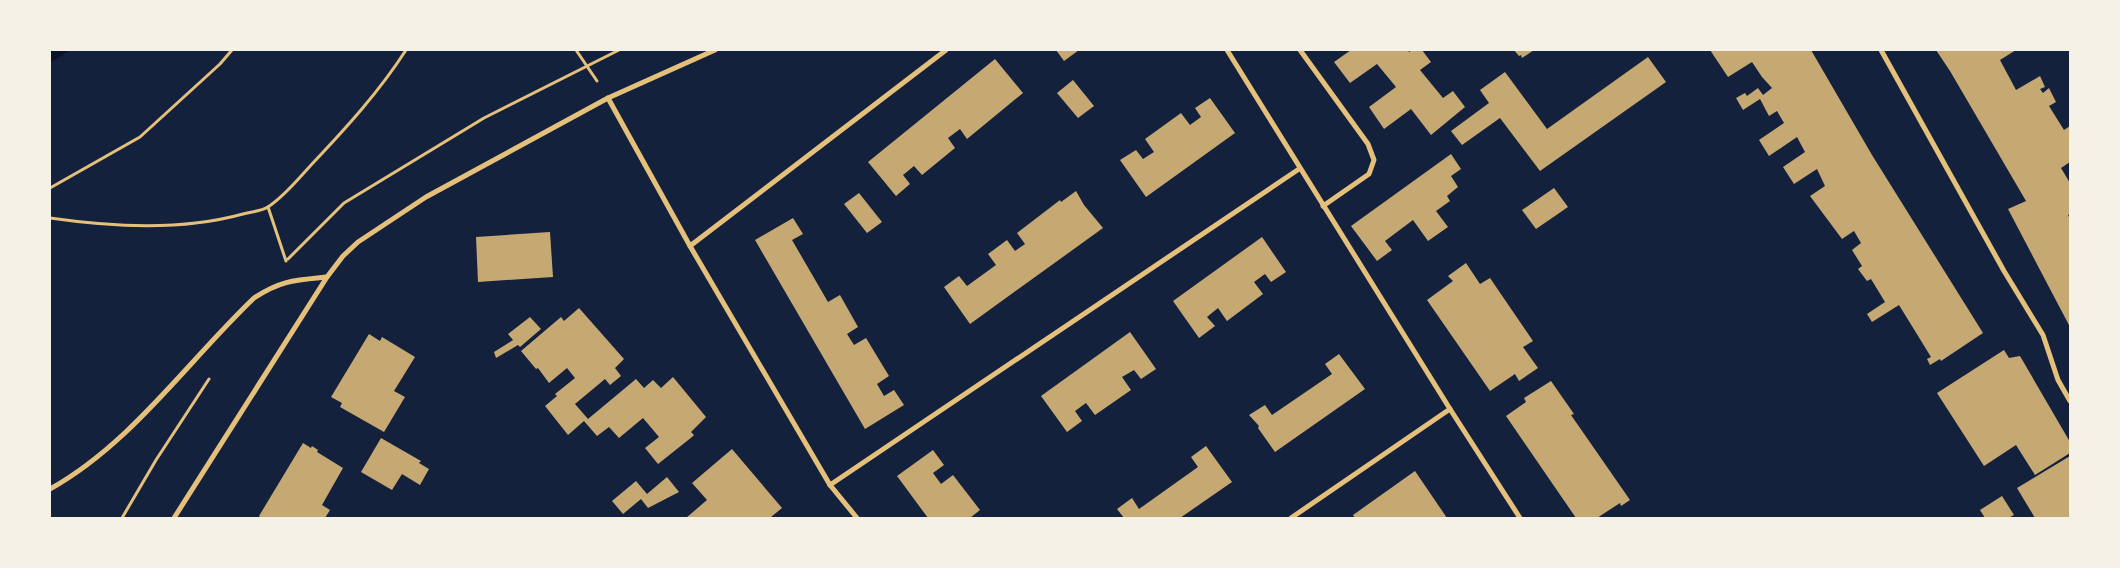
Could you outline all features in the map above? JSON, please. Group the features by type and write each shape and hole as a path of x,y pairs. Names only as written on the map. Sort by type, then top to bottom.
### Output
{"street":[{"path":"174,518 327,277 343,256 358,242 426,197 608,98 715,50"},
{"path":"690,246 946,50"},
{"path":"1227,50 1299,169 1520,518"},
{"path":"1300,50 1368,144 1374,160 1369,174 1323,206"},
{"path":"1881,50 2004,271 2043,335 2058,380 2070,401"},
{"path":"608,98 690,246 830,485 856,518"},
{"path":"830,485 1299,169"},
{"path":"50,489 70,478 115,443 254,298 279,283 327,277"},
{"path":"1291,518 1450,410"}],"path":[{"path":"50,188 140,137 220,64 232,50"},
{"path":"50,218 83,223 133,225 195,223 232,217 268,207 293,184 355,119 390,76 406,50"},
{"path":"576,50 608,98"},
{"path":"268,207 292,280"}],"water":[{"path":"50,50 71,50 50,63"}],"building":[{"path":"1056,50 1079,50 1064,61"},
{"path":"1351,50 1408,50 1409,52 1412,50 1422,50 1431,62 1420,70 1443,98 1453,91 1465,107 1431,135 1411,109 1384,129 1369,107 1396,87 1377,64 1350,83 1334,62"},
{"path":"1514,50 1534,50 1522,58"},
{"path":"1710,50 1811,50 1872,155 1983,333 1941,361 1940,359 1930,365 1927,359 1931,357 1899,305 1872,322 1867,314 1885,302 1871,279 1867,281 1858,269 1862,266 1852,250 1861,243 1854,231 1842,239 1810,196 1825,186 1817,169 1794,184 1783,167 1805,152 1797,137 1769,156 1759,140 1784,123 1777,111 1769,116 1760,99 1743,110 1736,98 1745,93 1747,96 1758,88 1763,95 1772,88 1752,62 1728,77"},
{"path":"1936,50 2016,50 2000,60 2016,90 2040,76 2045,87 2040,89 2043,93 2049,88 2056,102 2049,106 2064,130 2070,126 2070,162 2061,168 2070,183 2070,214 2068,215 2070,219 2070,327 2008,209 2026,201"},
{"path":"1648,57 1666,82 1540,171 1500,118 1462,145 1451,131 1489,103 1480,90 1505,72 1547,129"},
{"path":"995,59 1023,93 967,139 960,129 948,138 955,148 922,175 914,166 903,175 910,184 896,196 868,162"},
{"path":"1073,80 1094,106 1078,118 1057,93"},
{"path":"1210,98 1235,133 1146,197 1120,160 1136,150 1143,159 1154,152 1145,139 1181,113 1190,125 1201,117 1195,108"},
{"path":"1451,154 1461,169 1451,176 1458,187 1447,196 1450,201 1436,211 1448,227 1428,241 1413,220 1385,241 1392,250 1377,261 1351,226"},
{"path":"1554,188 1568,207 1536,229 1522,210"},
{"path":"1076,191 1084,205 1103,228 970,324 944,287 959,276 967,286 996,265 988,254 1007,240 1015,251 1025,244 1017,233 1060,200 1061,202"},
{"path":"859,193 882,222 867,233 844,204"},
{"path":"793,218 803,234 792,240 828,302 840,295 858,327 847,334 854,345 866,338 889,376 877,384 884,396 894,390 904,405 865,429 755,240"},
{"path":"550,232 553,277 478,282 476,237"},
{"path":"1262,237 1286,272 1271,282 1265,274 1254,282 1263,294 1227,321 1218,308 1207,317 1215,326 1199,338 1173,301"},
{"path":"1466,263 1480,284 1490,278 1533,341 1523,347 1538,368 1519,381 1515,374 1490,391 1427,300 1453,281 1448,276"},
{"path":"579,308 624,359 615,368 621,376 610,385 605,379 575,404 588,419 636,379 644,388 653,380 661,388 673,377 706,417 691,432 694,435 692,437 658,464 645,448 659,437 643,418 619,438 609,427 597,436 584,421 568,435 545,406 557,396 555,394 575,378 567,368 549,383 538,368 536,369 521,351 561,317 564,321"},
{"path":"530,317 541,329 520,347 518,345 496,358 494,352 513,340 508,334"},
{"path":"1130,332 1156,369 1141,379 1134,370 1122,377 1131,390 1095,415 1086,403 1075,411 1082,421 1067,432 1041,396"},
{"path":"369,334 380,341 382,337 415,357 394,391 405,397 384,432 340,407 342,403 331,397"},
{"path":"2004,350 2009,358 2020,356 2070,442 2070,453 2035,475 2016,445 1984,466 1937,393"},
{"path":"1339,354 1365,389 1275,452 1258,428 1259,426 1249,415 1265,405 1272,415 1332,374 1325,364"},
{"path":"1551,381 1574,414 1571,415 1630,500 1621,506 1620,503 1597,518 1576,518 1506,416 1526,402 1524,398"},
{"path":"381,438 421,461 419,463 429,469 420,485 402,474 392,490 361,472"},
{"path":"303,443 311,448 312,446 318,450 317,452 343,468 322,505 330,510 325,518 261,518 259,516"},
{"path":"1206,446 1232,482 1180,518 1124,518 1117,509 1132,498 1139,509 1198,467 1191,457"},
{"path":"732,449 782,508 772,518 686,518 707,500 692,483"},
{"path":"933,450 944,465 933,473 941,484 953,475 980,510 970,518 928,518 897,476"},
{"path":"2070,456 2070,518 2035,518 2017,488"},
{"path":"1415,471 1447,518 1355,518 1353,515"},
{"path":"667,477 679,492 648,508 641,499 623,514 612,501 636,481 647,494"},
{"path":"2002,496 2014,515 2008,518 1985,518 1980,510"}]}
